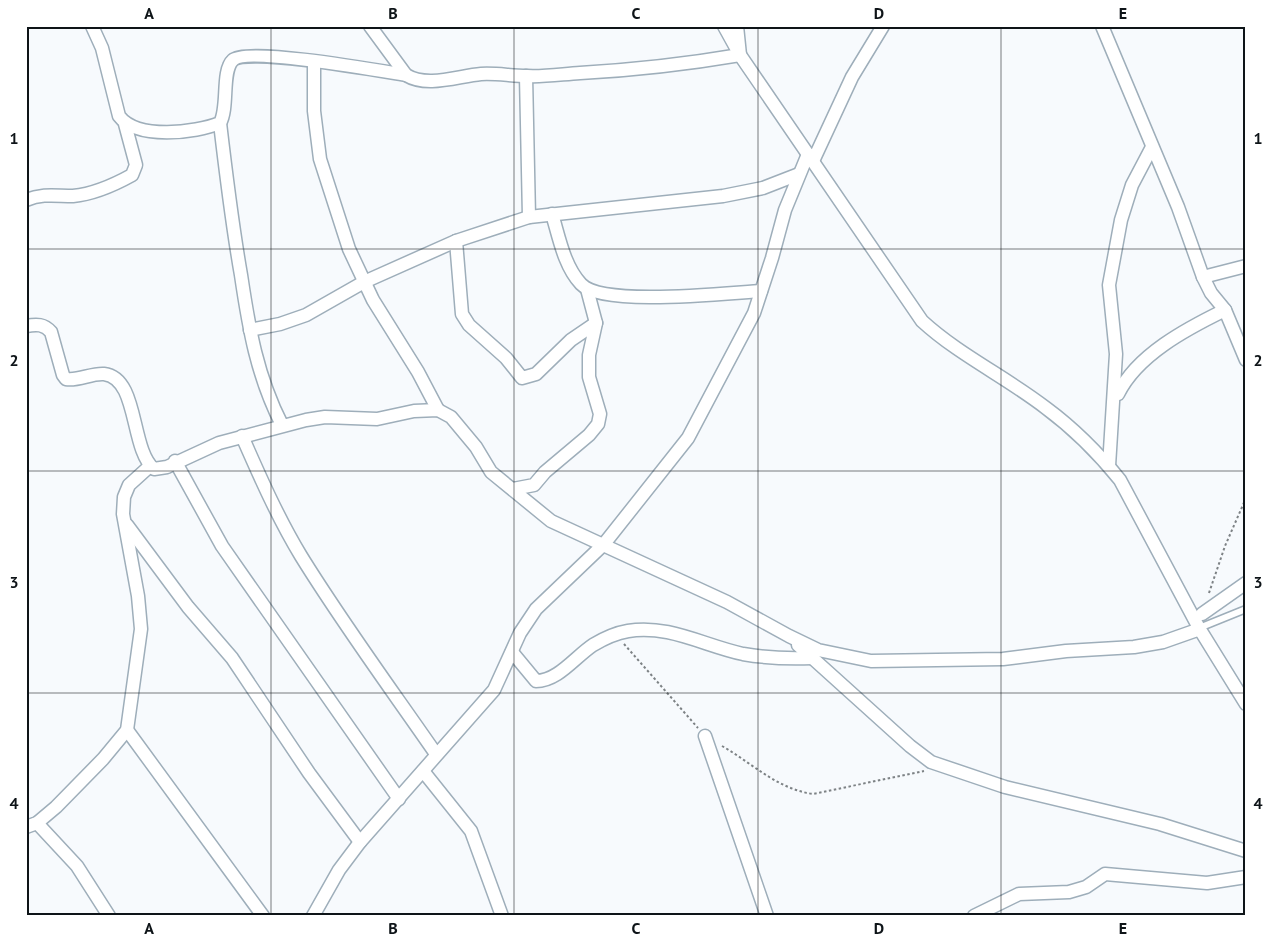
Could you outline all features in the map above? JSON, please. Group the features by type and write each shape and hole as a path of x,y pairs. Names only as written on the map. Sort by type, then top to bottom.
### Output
{"street":[{"path":"26,200 42,195 72,196 92,193 132,174 136,165 125,124 119,116 102,48 92,26"},
{"path":"370,26 406,75"},
{"path":"724,26 740,56 922,320 950,344 1047,408 1109,466 1129,497 1200,629 1246,704"},
{"path":"737,26 740,56"},
{"path":"313,916 339,870 360,842 494,690 527,620 536,609 604,544 688,438 731,360 754,313 785,210 799,174 811,158 852,77 883,26"},
{"path":"1102,26 1178,207 1203,277 1211,293 1225,310 1246,360"},
{"path":"282,425 267,396 250,330 229,203 220,123 226,100 229,65 234,59 241,56 266,56 406,75 413,79 433,81 481,74 510,73 526,76 684,65 740,56"},
{"path":"314,62 314,111 320,159 349,249 364,282 438,410"},
{"path":"526,76 529,216"},
{"path":"125,124 156,131 176,132 194,131 220,123"},
{"path":"1109,466 1116,354 1109,302 1111,269 1121,220 1132,185 1152,147"},
{"path":"250,330 280,324 306,315 364,282 456,241 529,216 723,196 763,188 799,174"},
{"path":"552,214 572,273 587,289 599,294 630,296 761,291"},
{"path":"456,241 462,314 468,325 506,358 522,378 536,374 571,340 596,323"},
{"path":"1203,277 1246,266"},
{"path":"512,489 534,485 545,472 598,424 598,408 588,378 589,355 596,323 587,289"},
{"path":"1114,401 1126,378 1138,364 1200,323 1225,310"},
{"path":"26,326 40,324 47,327 51,332 63,375 66,379 105,374 120,381 126,393 145,458 150,466 160,469 219,442 282,425 325,417 377,419 414,411 438,410 451,417 476,448 491,472 551,520 726,602 818,650 872,661 1003,659 1066,650 1134,647 1164,642 1200,629"},
{"path":"242,436 279,516 301,555 338,614 436,754"},
{"path":"175,461 222,546 399,799"},
{"path":"109,916 77,866 32,825 56,807 103,759 127,730 141,629 138,596 125,523 124,497 129,485 150,466"},
{"path":"125,523 161,572 232,658 309,773 360,842"},
{"path":"1202,614 1246,583"},
{"path":"512,652 536,681 545,681 592,646 614,635 647,629 667,631 743,654 770,658 812,658"},
{"path":"788,636 915,750 932,762 1023,792 1048,795 1160,824 1246,851"},
{"path":"127,730 263,916"},
{"path":"705,736 767,916"},
{"path":"423,771 471,831 502,916"},
{"path":"974,916 1019,894 1069,892 1086,887 1105,874 1201,882 1246,877"}],"lane":[{"path":"1200,629 1246,609"}],"path":[{"path":"1209,595 1225,546 1246,498"},
{"path":"614,635 633,652 705,736 769,778 800,792 813,794 829,792 924,771"}]}
